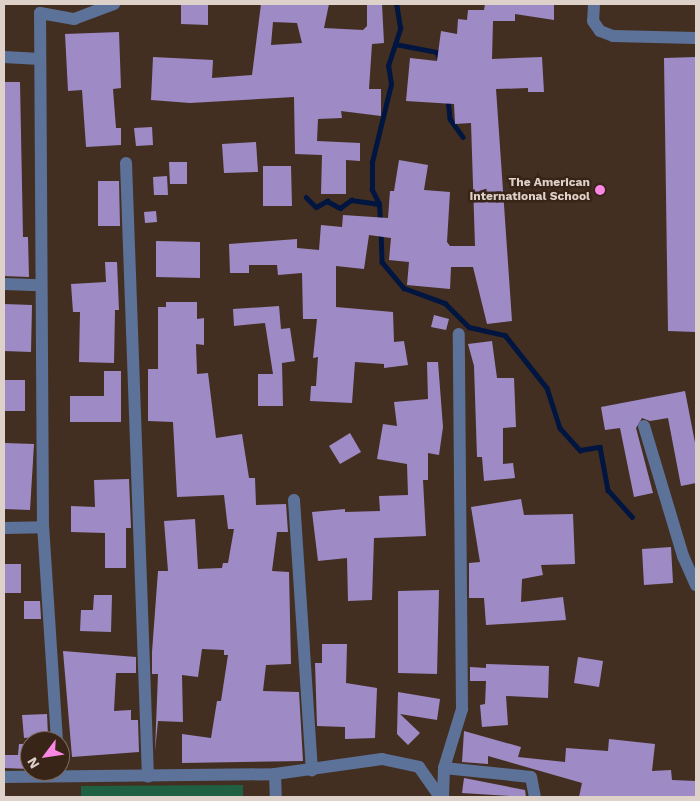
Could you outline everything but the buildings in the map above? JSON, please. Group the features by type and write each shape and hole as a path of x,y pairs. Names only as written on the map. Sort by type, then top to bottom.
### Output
{"street":[{"path":"56,731 43,528 39,285 40,8 74,19 114,4"},
{"path":"594,4 593,21 600,31 613,36 696,38"},
{"path":"4,57 40,59"},
{"path":"126,163 148,777"},
{"path":"4,284 39,285"},
{"path":"442,797 444,768 462,709 459,334"},
{"path":"644,426 683,556 696,585"},
{"path":"294,500 312,770"},
{"path":"4,528 43,528"},
{"path":"70,774 148,777 275,774 382,759 419,767 442,797"},
{"path":"444,768 531,776 534,797"},
{"path":"275,774 276,797"},
{"path":"4,777 20,776"}],"green space":[{"path":"243,785 243,797 81,797 81,786"}],"waterway":[{"path":"380,223 379,204 372,190 372,162 391,84 388,66 400,28 396,4"},
{"path":"395,44 437,52 440,60"},
{"path":"448,99 450,119 463,137"},
{"path":"306,197 316,207 327,201 340,208 351,200 379,204"},
{"path":"381,231 382,262 404,288 445,303 469,327 505,335 547,388 560,428 580,450 600,447 608,490 632,517"}],"place":[{"name":"The American International School","path":"600,190"}]}
